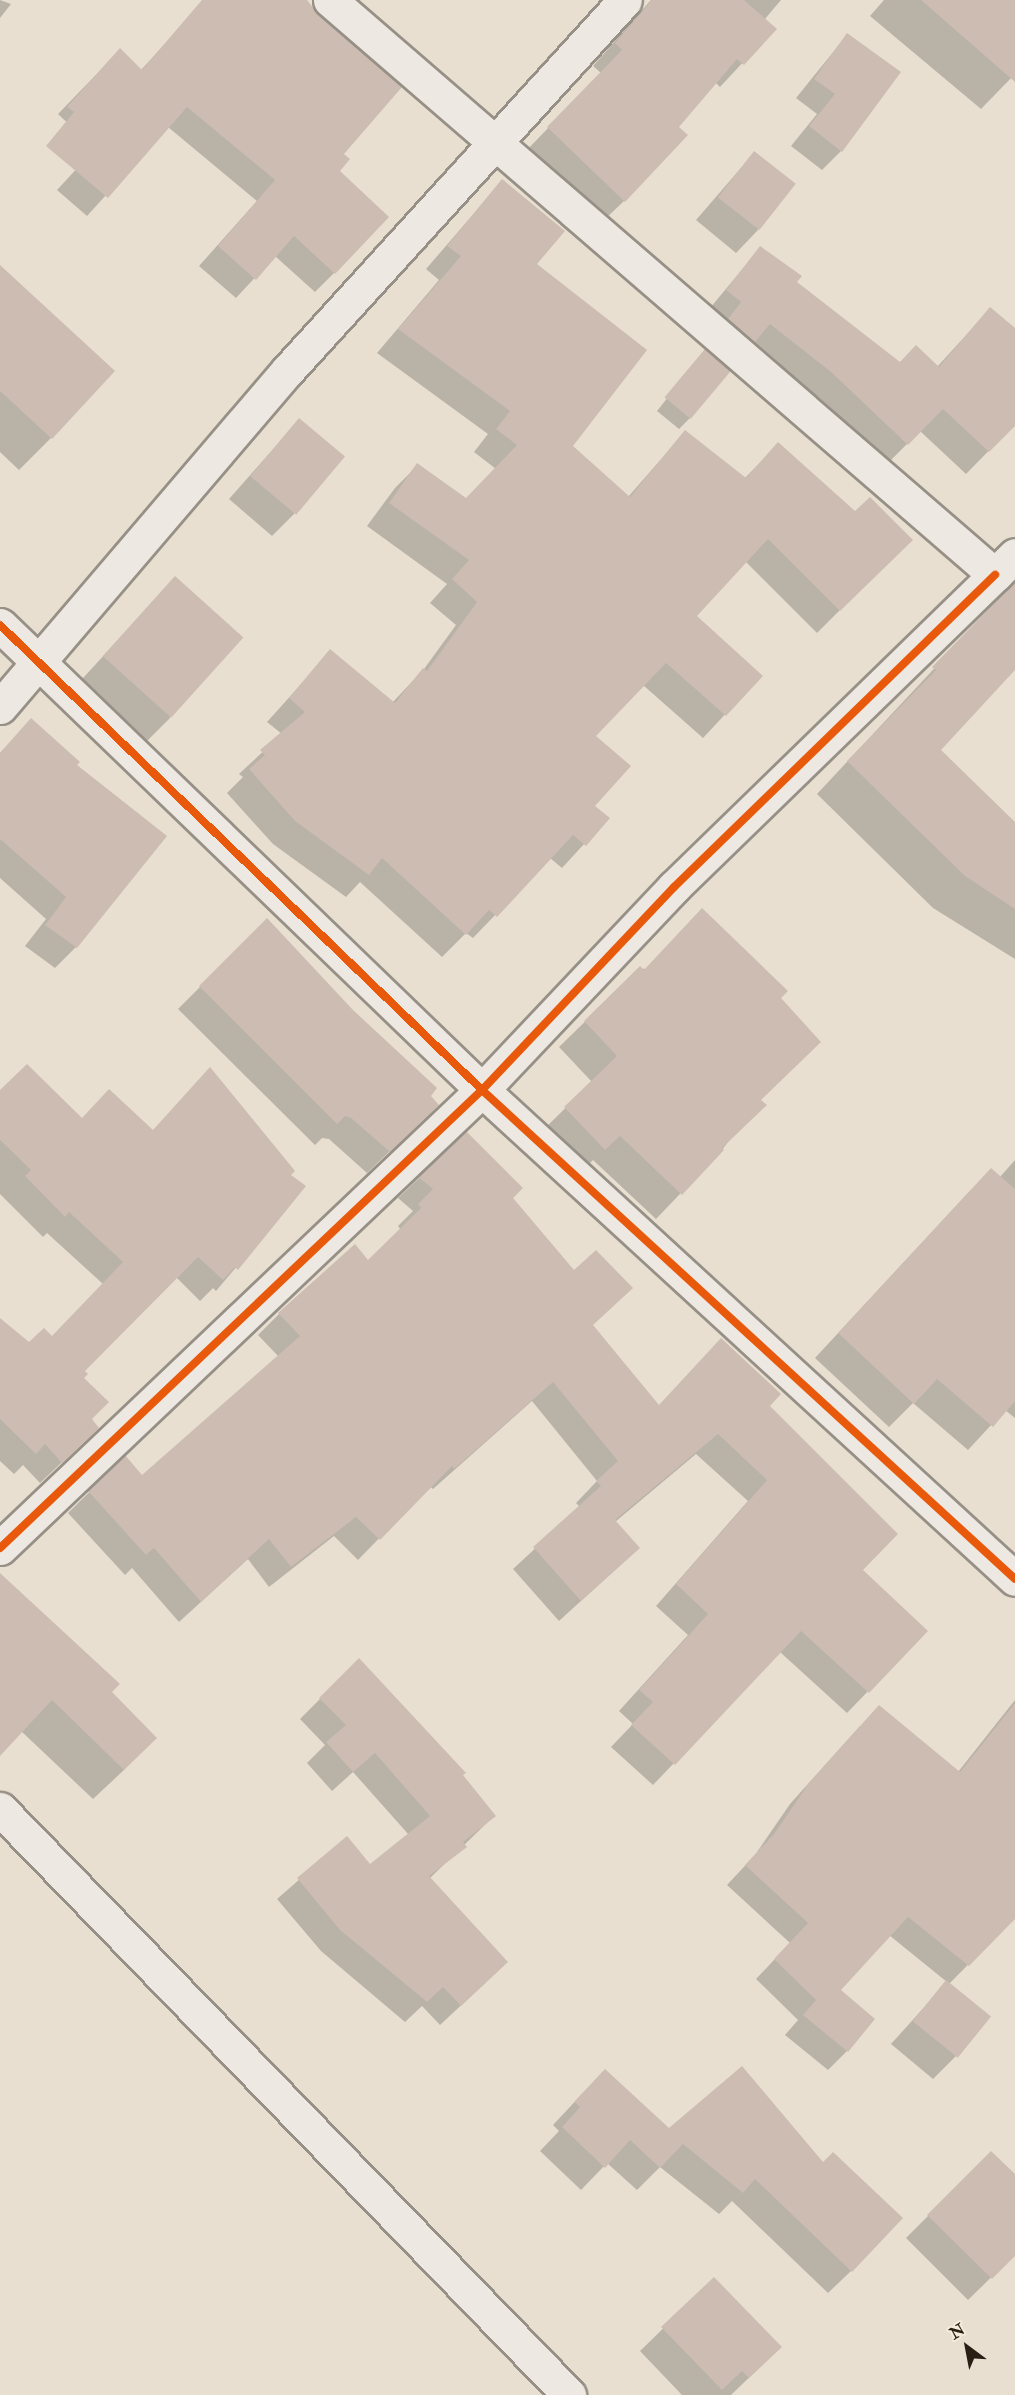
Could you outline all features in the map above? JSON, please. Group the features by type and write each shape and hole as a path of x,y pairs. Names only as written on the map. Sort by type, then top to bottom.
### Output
{"street":[{"path":"0,1548 482,1090 675,887 1005,565 330,0"},
{"path":"0,707 288,370 499,143 625,0"},
{"path":"0,625 39,660 482,1090 822,1399 1015,1580"},
{"path":"0,1809 569,2395"}],"building":[{"path":"202,0 307,0 318,14 402,87 344,154 350,159 340,171 389,217 335,274 294,236 256,280 218,246 275,180 187,107 108,198 46,146 74,112 67,107 120,48 142,70"},
{"path":"652,0 744,0 777,29 744,65 737,59 679,127 688,135 625,202 547,127 622,50 615,43"},
{"path":"921,0 1015,0 1015,82"},
{"path":"847,33 901,72 842,152 809,126 835,94 814,79"},
{"path":"754,151 796,184 759,230 718,197"},
{"path":"502,179 565,231 537,264 647,350 573,446 630,497 685,430 746,478 778,442 855,511 870,497 913,540 840,611 768,539 697,616 763,676 726,716 666,663 596,736 631,766 595,806 610,818 586,846 573,835 497,917 489,910 466,935 382,858 369,875 295,821 249,769 265,755 260,750 305,712 289,698 330,649 395,703 423,668 427,671 477,602 452,579 469,560 389,503 417,463 466,498 517,445 496,429 510,411 398,329 461,256 447,246"},
{"path":"760,246 802,276 797,282 900,362 916,345 939,367 990,307 1015,328 1015,426 989,452 943,409 908,445 831,372 770,324 755,342 728,319 741,302 726,290"},
{"path":"0,265 115,371 52,439 0,391"},
{"path":"705,349 731,371 691,419 665,397"},
{"path":"299,418 345,457 296,515 250,476"},
{"path":"175,576 243,638 171,718 103,656"},
{"path":"1015,582 1015,670 941,750 1015,822 1015,909 965,876 847,761 936,670 932,667"},
{"path":"31,718 80,762 77,765 167,836 77,948 45,925 66,897 0,839 0,753"},
{"path":"702,908 788,991 781,998 821,1042 761,1100 767,1105 722,1148 724,1150 682,1195 620,1136 605,1150 564,1107 617,1056 584,1021 640,966 644,970"},
{"path":"267,918 353,1010 437,1088 431,1096 439,1105 390,1152 351,1118 345,1116 337,1124 199,986"},
{"path":"27,1064 82,1118 109,1089 153,1130 210,1067 295,1171 291,1175 306,1186 238,1270 235,1267 223,1280 198,1257 85,1371 88,1374 84,1378 109,1402 92,1419 99,1428 62,1463 45,1444 36,1454 0,1419 0,1318 29,1342 44,1328 52,1336 123,1262 69,1212 65,1217 25,1176 31,1170 0,1140 0,1090"},
{"path":"466,1131 523,1188 513,1198 574,1270 596,1250 633,1288 593,1325 659,1405 721,1338 781,1394 770,1406 898,1534 863,1570 928,1631 869,1693 801,1631 675,1765 631,1725 653,1702 639,1690 708,1614 676,1584 767,1480 718,1434 615,1520 640,1548 581,1601 533,1547 601,1486 596,1481 618,1461 553,1382 454,1469 452,1466 380,1540 356,1517 291,1567 269,1539 201,1602 154,1548 146,1555 88,1491 125,1455 142,1475 300,1336 278,1313 355,1244 368,1260 421,1208 418,1204 433,1189 418,1177"},
{"path":"991,1168 1015,1189 1015,1401 993,1427 937,1379 914,1404 838,1333"},
{"path":"0,1573 120,1684 112,1692 157,1738 124,1770 52,1700 0,1756"},
{"path":"359,1658 466,1773 463,1775 496,1816 463,1842 467,1847 429,1876 508,1962 461,2006 443,1987 427,2002 340,1930 297,1878 347,1836 370,1864 430,1816 375,1753 353,1772 326,1742 346,1725 319,1698"},
{"path":"1015,1703 1015,1919 969,1966 908,1917 841,1990 875,2019 848,2052 803,2015 816,2000 774,1959 808,1923 745,1865 774,1834 809,1783 879,1705 960,1772"},
{"path":"946,1980 991,2017 958,2058 913,2021"},
{"path":"742,2066 823,2162 833,2152 903,2218 852,2272 755,2179 743,2193 683,2144 660,2168 630,2140 605,2168 562,2127 580,2107 574,2102 605,2069 669,2128"},
{"path":"991,2151 1015,2174 1015,2256 992,2279 927,2215"},
{"path":"714,2277 782,2347 749,2378 742,2371 722,2390 661,2327"}],"cycle path":[{"path":"0,1548 482,1090 674,887 995,575"},
{"path":"0,625 482,1090 1015,1579"}]}
